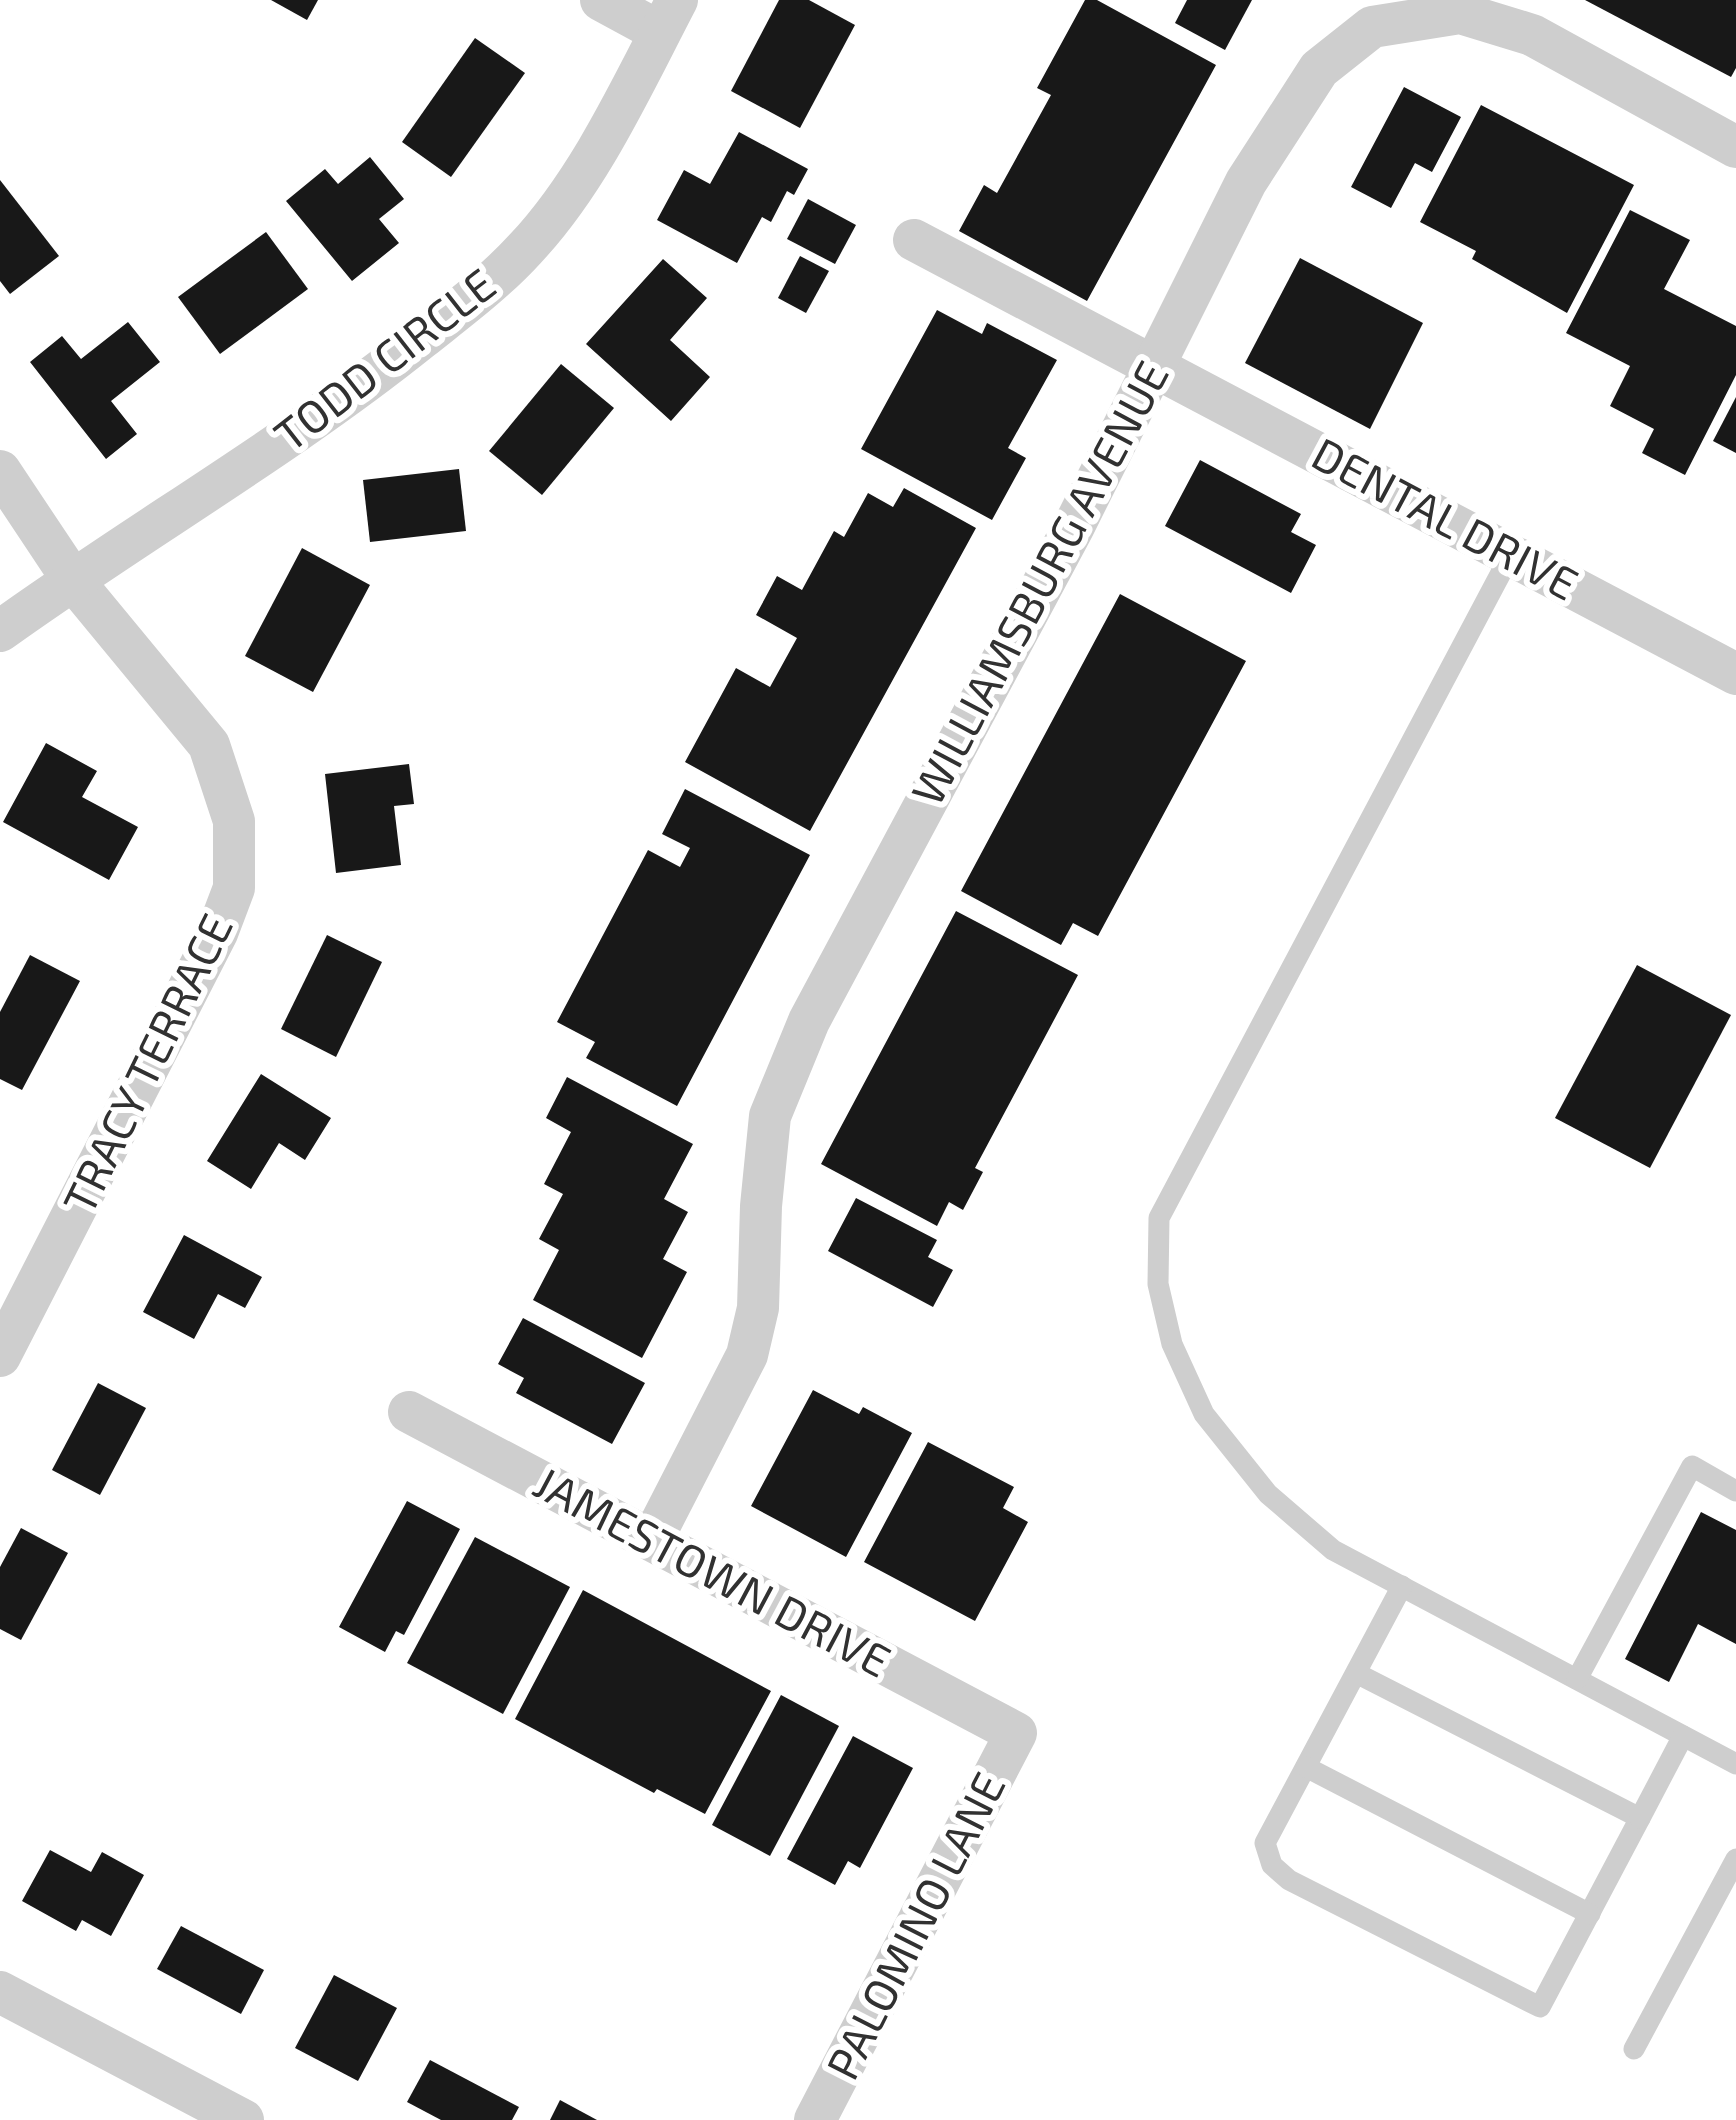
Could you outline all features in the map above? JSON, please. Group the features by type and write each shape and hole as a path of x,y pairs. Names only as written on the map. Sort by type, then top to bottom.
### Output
{"street":[{"path":"601,0 668,16"},
{"name":"WILLIAMSBURG AVENUE","path":"652,1540 747,1355 758,1308 760,1206 770,1116 809,1021 1073,528 1246,182 1319,69 1364,13 1460,13 1532,35 1735,148"},
{"name":"TODD CIRCLE","path":"0,631 317,419 465,304 526,248 605,132 668,16"},
{"name":"DENTAL DRIVE","path":"914,240 1511,554 1732,662"},
{"name":"TRACY TERRACE","path":"0,471 72,579 208,745 234,821 234,888 197,973 0,1356"},
{"name":"JAMESTOWN DRIVE","path":"409,1412 1016,1732"},
{"name":"PALOMINO LANE","path":"815,2120 1016,1732"},
{"path":"0,1992 243,2120"}],"lane":[{"path":"1511,554 1160,1218 1158,1284 1172,1344 1204,1414 1268,1494 1333,1550 1736,1764"},
{"path":"1577,1679 1692,1466 1736,1491"},
{"path":"1402,1586 1265,1843 1272,1865 1289,1880 1540,2008 1683,1736"},
{"path":"1356,1672 1640,1818"},
{"path":"1306,1767 1590,1914"},
{"path":"1634,2049 1736,1859"}],"building":[{"path":"271,0 318,0 307,20"},
{"path":"779,0 809,0 855,25 800,128 731,91"},
{"path":"1085,0 1097,0 1216,65 1087,301 959,231 984,185 997,193 1051,95 1037,88"},
{"path":"1187,0 1252,0 1225,50 1175,23"},
{"path":"1585,0 1736,0 1736,68 1731,77"},
{"path":"475,38 525,73 451,177 402,142"},
{"path":"1404,87 1461,117 1432,172 1415,163 1391,208 1351,187"},
{"path":"1481,105 1634,185 1567,313 1472,259 1476,251 1420,222"},
{"path":"739,132 808,169 794,195 787,191 771,222 762,217 737,263 657,220 684,170 710,184"},
{"path":"370,157 404,199 379,219 399,243 352,281 286,201 325,169 338,184"},
{"path":"0,180 59,256 10,294 0,281"},
{"path":"808,199 856,225 835,264 787,239"},
{"path":"1630,210 1690,240 1664,289 1736,326 1736,375 1685,475 1642,453 1654,429 1610,406 1630,366 1566,333"},
{"path":"266,232 308,289 220,354 178,297"},
{"path":"800,256 829,271 806,313 778,298"},
{"path":"1300,258 1423,323 1370,429 1245,363"},
{"path":"663,259 707,298 670,340 710,377 671,421 586,344"},
{"path":"937,310 982,334 987,323 1057,360 1008,448 1026,458 992,520 861,449"},
{"path":"128,322 160,362 111,401 137,434 106,459 30,362 62,336 81,359"},
{"path":"561,364 614,408 542,495 489,451"},
{"path":"1736,397 1736,453 1713,441"},
{"path":"1200,460 1301,514 1291,532 1316,545 1291,593 1165,526"},
{"path":"459,469 466,531 370,542 363,480"},
{"path":"904,488 976,528 810,831 685,762 736,668 770,687 797,638 756,615 777,576 802,590 834,531 844,537 868,493 893,507"},
{"path":"302,548 370,585 313,692 245,656"},
{"path":"1120,594 1246,661 1098,936 1073,923 1061,945 961,891"},
{"path":"46,743 97,771 82,797 138,827 109,880 3,822"},
{"path":"409,764 414,804 394,806 401,865 336,873 325,774"},
{"path":"685,789 810,855 677,1106 586,1058 595,1042 557,1022 648,850 680,867 690,848 662,834"},
{"path":"956,911 1078,975 975,1168 983,1172 963,1210 949,1202 937,1226 821,1164"},
{"path":"327,935 382,962 336,1057 281,1029"},
{"path":"30,955 80,981 22,1090 0,1079 0,1012"},
{"path":"1637,965 1731,1015 1650,1168 1555,1118"},
{"path":"261,1074 331,1118 305,1160 279,1143 251,1189 207,1161"},
{"path":"567,1077 693,1144 664,1199 688,1212 663,1259 687,1272 642,1358 533,1300 559,1250 539,1239 563,1194 544,1184 571,1132 546,1118"},
{"path":"856,1198 937,1240 928,1257 953,1270 933,1307 828,1251"},
{"path":"184,1235 262,1277 245,1308 218,1294 194,1339 143,1312"},
{"path":"523,1318 645,1383 612,1444 516,1393 524,1378 498,1364"},
{"path":"98,1383 146,1408 100,1495 52,1470"},
{"path":"813,1390 859,1414 863,1407 912,1433 846,1557 751,1506"},
{"path":"928,1442 1014,1487 1003,1508 1028,1522 975,1621 864,1562"},
{"path":"407,1501 460,1529 404,1635 396,1631 385,1652 339,1627"},
{"path":"1701,1512 1736,1530 1736,1644 1698,1624 1669,1682 1625,1659"},
{"path":"21,1528 68,1553 21,1640 0,1629 0,1567"},
{"path":"475,1537 570,1587 503,1714 407,1663"},
{"path":"583,1590 771,1691 705,1814 657,1789 654,1793 515,1719"},
{"path":"781,1695 839,1726 770,1856 712,1825"},
{"path":"853,1736 913,1768 860,1868 848,1861 835,1885 787,1859"},
{"path":"50,1850 91,1872 102,1852 144,1875 111,1936 82,1920 76,1931 22,1901"},
{"path":"181,1926 264,1970 241,2014 157,1969"},
{"path":"334,1975 397,2008 358,2081 295,2048"},
{"path":"430,2060 519,2107 512,2120 441,2120 407,2102"},
{"path":"560,2100 597,2120 550,2120"}]}
